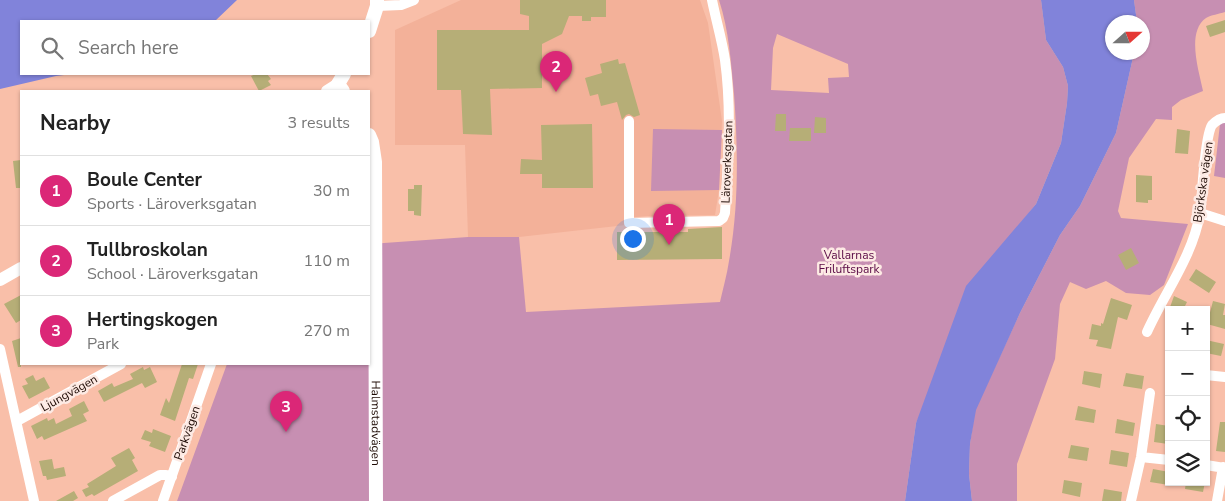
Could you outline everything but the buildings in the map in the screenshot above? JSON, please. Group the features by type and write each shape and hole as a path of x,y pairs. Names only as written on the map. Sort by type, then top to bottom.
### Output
{"main road":[{"path":"370,28 377,3"},
{"name":"Halmstadvägen","path":"370,137 376,162 376,501"}],"street":[{"path":"377,3 401,5 414,0"},
{"name":"Läroverksgatan","path":"628,121 629,223 719,221 723,218 725,213 729,149 729,106 723,51 712,0"},
{"name":"Björkska vägen","path":"1147,332 1158,306 1188,254 1196,236 1211,126 1221,118 1225,118"},
{"path":"1200,213 1225,221"},
{"path":"0,280 20,269"},
{"path":"0,350 34,501"},
{"name":"Ljungvägen","path":"16,421 119,365"},
{"name":"Parkvägen","path":"163,501 211,365"},
{"path":"1210,375 1225,377"},
{"path":"1132,501 1141,457 1150,393"},
{"path":"1141,457 1165,460"},
{"path":"1210,465 1224,467 1217,501"},
{"path":"113,501 160,475 172,477"}],"shaded area":[{"path":"461,0 700,0 708,23 722,121 719,190 715,215 647,216 626,218 626,225 519,237 468,237 465,145 395,145 395,30"}],"green space":[{"name":"Vallarnas Friluftspark","path":"719,0 1041,0 1046,40 1063,67 1068,86 1061,143 1036,204 1011,235 916,423 905,501 177,501 227,365 370,365 370,244 468,237 519,237 526,312 720,302 735,219 737,178 734,94 725,23","holes":["777,34 848,64 849,77 828,78 829,93 771,90 773,48"]},
{"path":"1134,0 1225,0 1225,12 1206,18 1200,24 1197,32 1195,42 1197,63 1203,91 1181,100 1172,107 1172,120 1156,119 1129,158 1118,211 1121,218 1188,224 1164,285 1150,295 1126,293 1106,281 1086,289 1070,282 1060,304 1055,359 1017,464 1017,501 972,501 969,474 970,444 975,410 1020,313 1060,235 1080,206 1116,133 1132,60 1150,60 1150,15 1136,15"},
{"path":"1225,121 1225,178 1214,176 1220,124"},
{"path":"653,129 722,130 719,190 651,191"}],"water":[{"path":"0,0 237,0 216,20 20,20 20,75 64,75 0,89"},
{"path":"1041,0 1134,0 1136,15 1105,15 1105,60 1132,60 1116,133 1080,206 1060,235 1020,313 976,410 970,444 969,474 972,501 905,501 916,423 966,286 1036,204 1061,143 1068,86 1063,67 1046,40"}],"place":[{"name":"Tullbroskolan","path":"556,92"},
{"name":"Boule Center","path":"669,245"},
{"name":"Hertingskogen","path":"286,432"}]}
